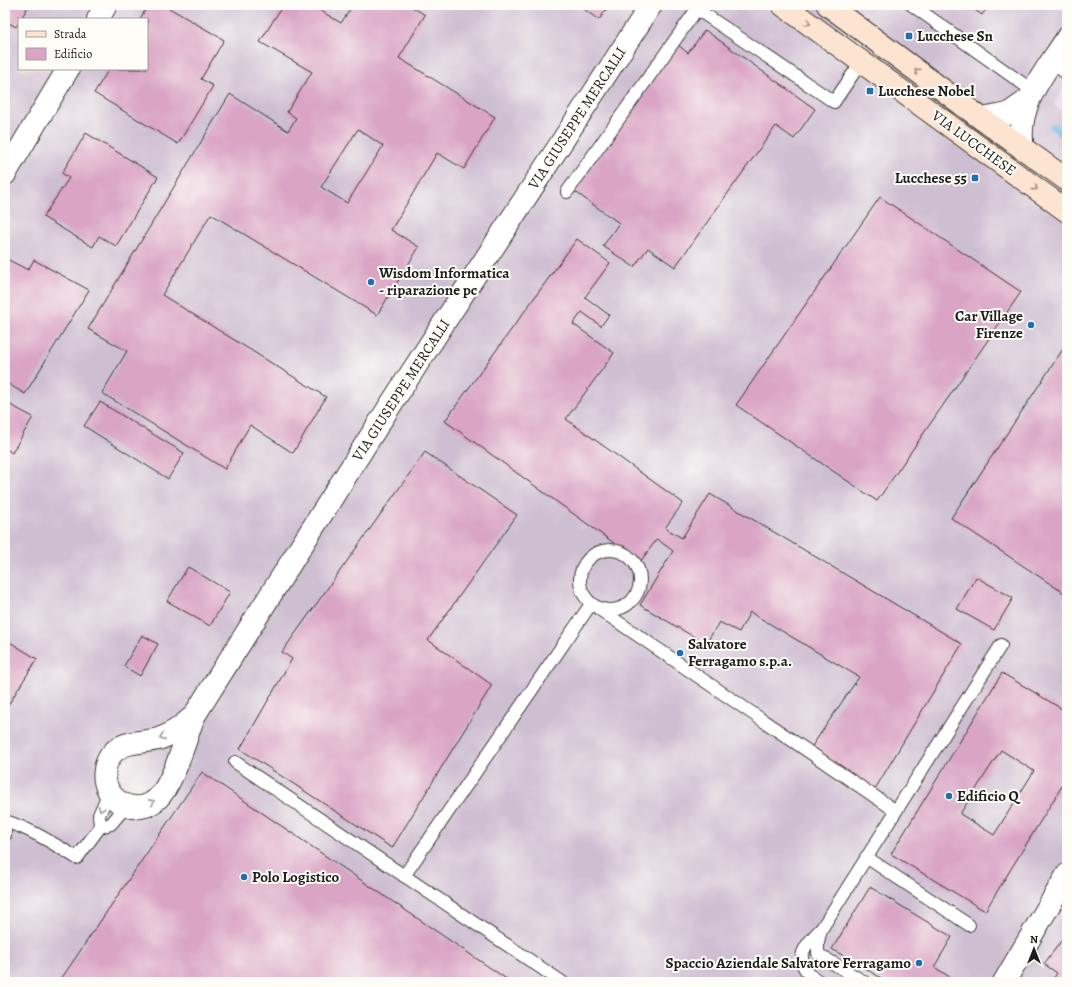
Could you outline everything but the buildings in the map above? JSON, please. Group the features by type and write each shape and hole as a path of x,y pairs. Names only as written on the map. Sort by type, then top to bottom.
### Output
{"main road":[{"name":"VIA LUCCHESE","path":"783,5 1067,211"},
{"name":"VIA LUCCHESE","path":"828,5 1067,180"}],"street":[{"path":"99,18 106,5"},
{"name":"VIA GIUSEPPE MERCALLI","path":"194,716 393,401 651,5"},
{"path":"982,119 1008,114 1030,96 1059,68 1067,38"},
{"path":"5,174 67,70"},
{"path":"1023,149 1021,128 1022,117 1030,96"},
{"path":"194,716 173,774 163,793 156,800 145,806 134,808 118,802 108,792 105,782 105,771 111,754 129,743 158,739 170,734 194,716"},
{"path":"1004,982 1067,875"}],"lane":[{"path":"912,5 1030,96"},
{"path":"567,192 697,9 834,102 861,62"},
{"path":"595,607 609,611 627,606 634,599 638,591 640,581 639,571 634,562 626,555 617,551 606,550 592,556 582,567 579,577 580,587 584,596 595,607 896,811"},
{"path":"404,876 595,607"},
{"path":"820,982 812,977 805,969 801,960 807,943 822,928 1001,645"},
{"path":"234,762 562,982"},
{"path":"5,835 5,821 22,826 49,840 77,858 100,826 99,815 108,792"},
{"path":"100,826 111,824 126,806"},
{"path":"866,857 969,925"},
{"path":"822,928 818,942 818,954 864,982"}],"shaded area":[{"path":"5,5 1067,5 1067,84 1054,105 1067,114 1067,982 5,982"},
{"path":"1067,84 1067,114 1054,105"}],"waterway":[{"path":"1053,127 1067,137"}],"place":[{"name":"Lucchese Sn","path":"909,36"},
{"name":"Lucchese Nobel","path":"870,91"},
{"name":"Lucchese 55","path":"975,178"},
{"name":"Wisdom Informatica - riparazione pc","path":"371,282"},
{"name":"Car Village Firenze","path":"1031,325"},
{"name":"Salvatore Ferragamo s.p.a.","path":"680,653"},
{"name":"Edificio Q","path":"949,796"},
{"name":"Polo Logistico","path":"244,877"},
{"name":"Spaccio Aziendale Salvatore Ferragamo","path":"919,963"}]}
